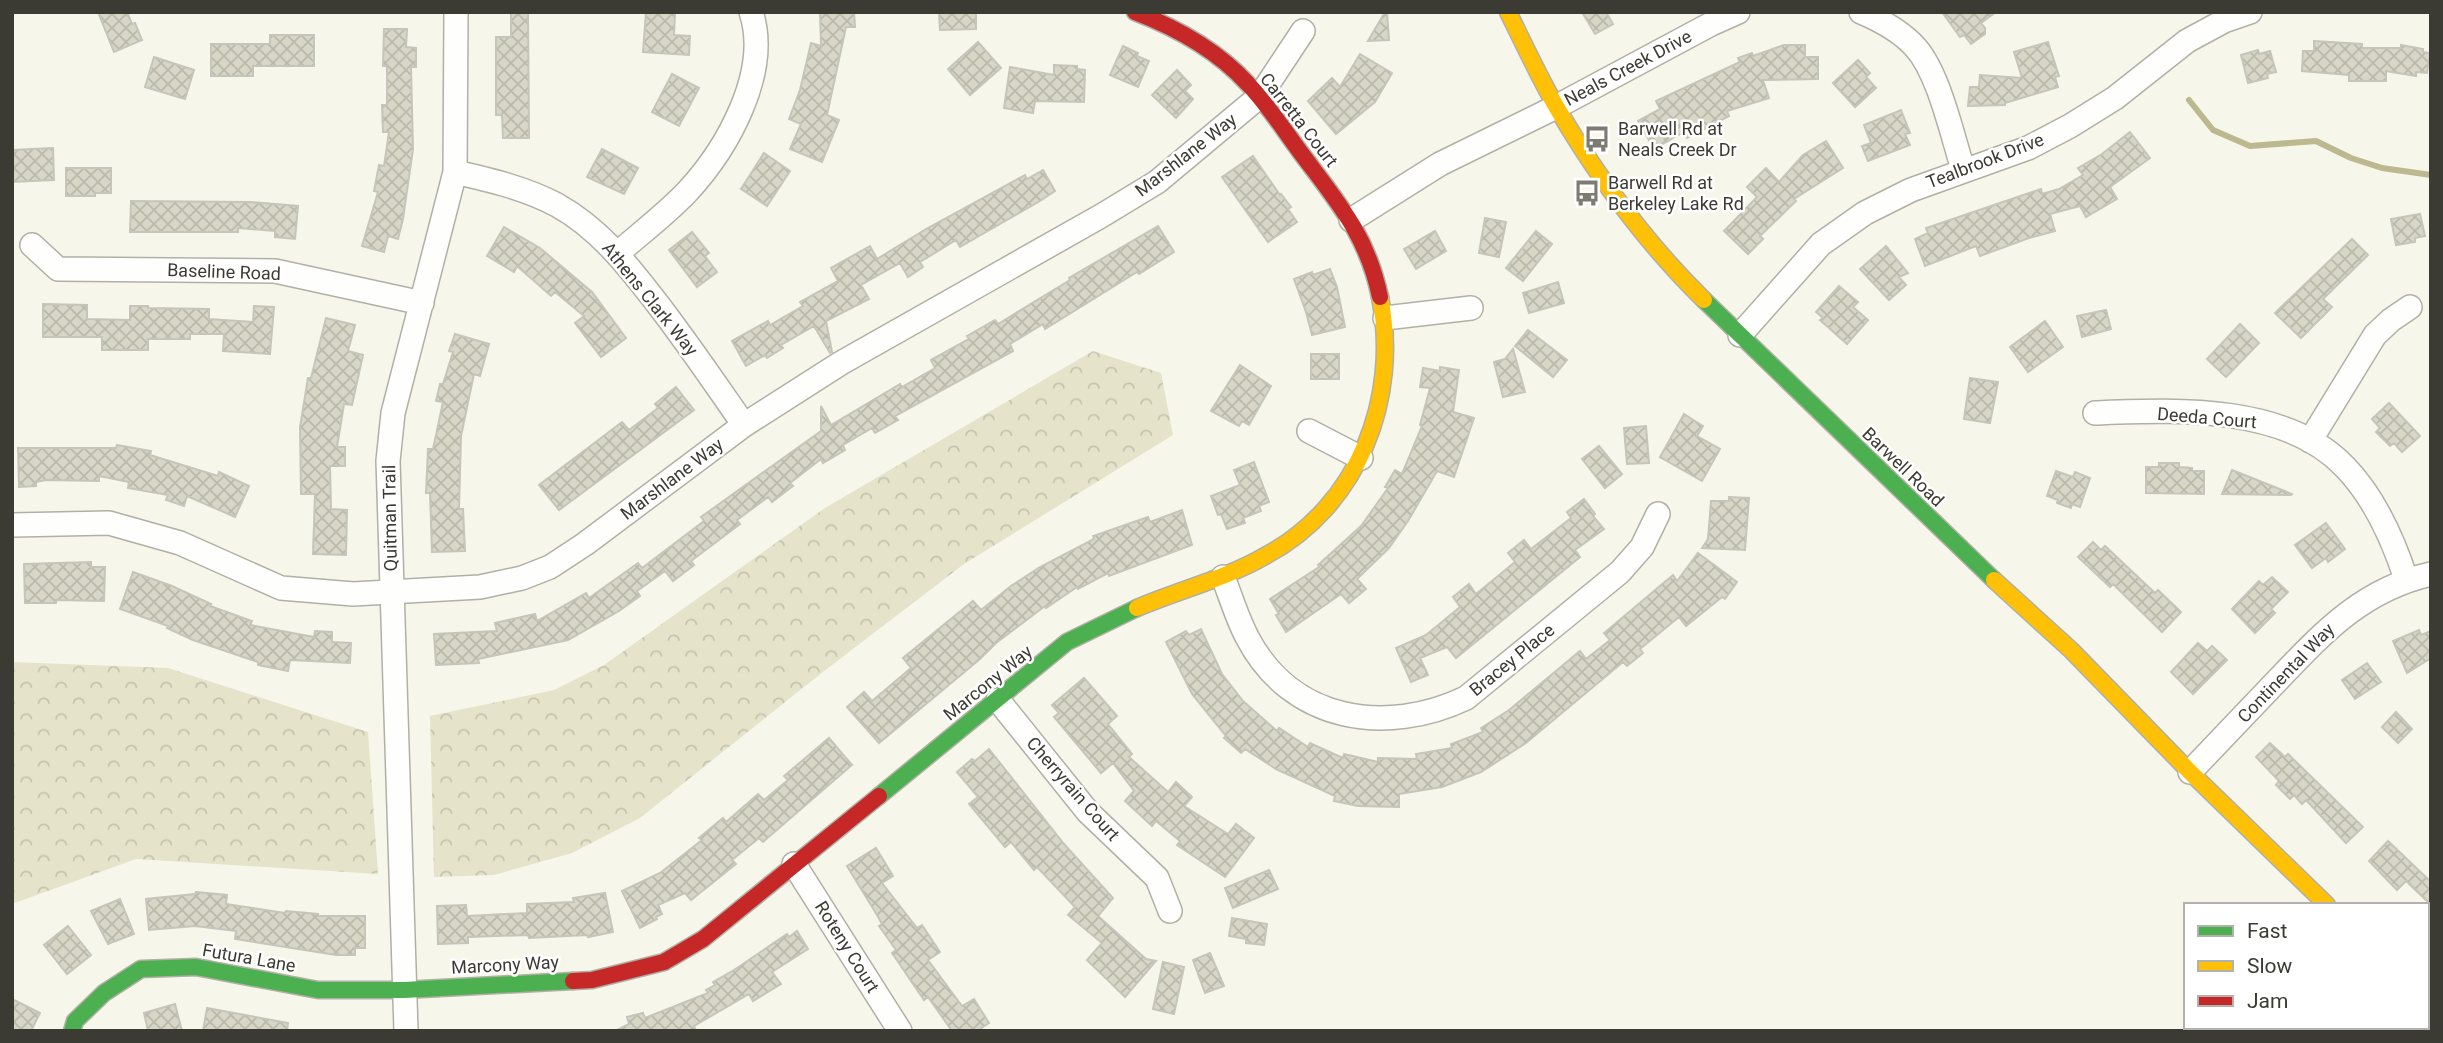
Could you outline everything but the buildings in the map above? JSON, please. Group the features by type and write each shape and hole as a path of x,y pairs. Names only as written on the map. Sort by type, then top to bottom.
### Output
{"street":[{"name":"Quitman Trail","path":"406,1031 388,461 393,414 456,172 456,12"},
{"path":"618,253 687,192 727,138 745,101 758,53 756,27 751,12"},
{"name":"Carretta Court","path":"1135,12 1194,40 1228,65 1259,96 1351,220"},
{"name":"Barwell Road","path":"1508,12 1556,107 1604,182 1645,238 1740,335 1980,568 2071,650 2190,772 2325,903"},
{"name":"Neals Creek Drive","path":"1351,220 1440,164 1738,12"},
{"path":"1861,12 1897,32 1916,48 1932,73 1963,170"},
{"name":"Tealbrook Drive","path":"1740,335 1821,244 1865,213 1912,190 2028,148 2115,98 2187,41 2250,12"},
{"name":"Marshlane Way","path":"12,525 109,523 180,543 281,588 353,594 480,587 522,578 550,567 586,544 744,425 841,363 1157,182 1259,96 1303,31"},
{"name":"Athens Clark Way","path":"456,172 514,186 557,205 590,227 618,253 677,329 744,425"},
{"name":"Marcony Way","path":"404,990 592,979 664,962 704,939 1067,642 1141,606 1223,577 1272,555 1305,530 1333,502 1361,458 1373,428 1384,386 1387,351 1385,318 1371,266 1351,220"},
{"name":"Baseline Road","path":"32,245 58,269 275,271 422,303"},
{"path":"2310,441 2375,335 2410,307"},
{"path":"1385,318 1471,308"},
{"name":"Deeda Court","path":"2095,413 2149,412 2246,418 2281,427 2310,441 2326,450 2361,485 2395,547 2406,579"},
{"path":"1309,431 1361,458"},
{"name":"Bracey Place","path":"1223,577 1247,638 1276,677 1294,692 1317,706 1368,719 1417,715 1440,710 1466,698 1620,572 1642,547 1658,514"},
{"name":"Continental Way","path":"2190,772 2333,623 2364,601 2406,579 2431,573"},
{"name":"Cherryrain Court","path":"998,700 1088,812 1157,878 1170,911"},
{"name":"Roteny Court","path":"794,864 900,1031"},
{"name":"Futura Lane","path":"72,1031 75,1021 104,993 141,969 196,967 318,990 404,990"}],"green space":[{"path":"1093,351 1161,373 1173,435 964,564 819,675 640,818 572,853 494,875 434,877 430,716 554,690 604,665 825,508"},
{"path":"12,662 168,668 368,732 378,874 136,859 12,904"}],"waterway":[{"path":"2189,100 2213,130 2250,146 2316,141 2351,158 2382,168 2431,175"}],"traffic: fast":[{"path":"1704,300 1994,580"},
{"path":"879,796 1067,642 1137,608"},
{"path":"72,1031 75,1021 104,993 141,969 196,967 318,990 404,990 573,981"}],"traffic: slow":[{"path":"1508,12 1550,96 1589,160 1643,233 1704,300"},
{"path":"1137,608 1250,564 1298,535 1325,509 1348,479 1365,446 1377,410 1384,373 1385,335 1380,297"},
{"path":"1994,580 2071,650 2190,772 2325,903"}],"traffic: jam":[{"path":"1135,12 1166,25 1210,50 1256,93 1352,224 1375,276 1380,297"},
{"path":"573,981 592,980 664,962 703,939 879,796"}],"place":[{"name":"Barwell Rd at Neals Creek Dr","path":"1597,139"},
{"name":"Barwell Rd at Berkeley Lake Rd","path":"1587,193"}]}
